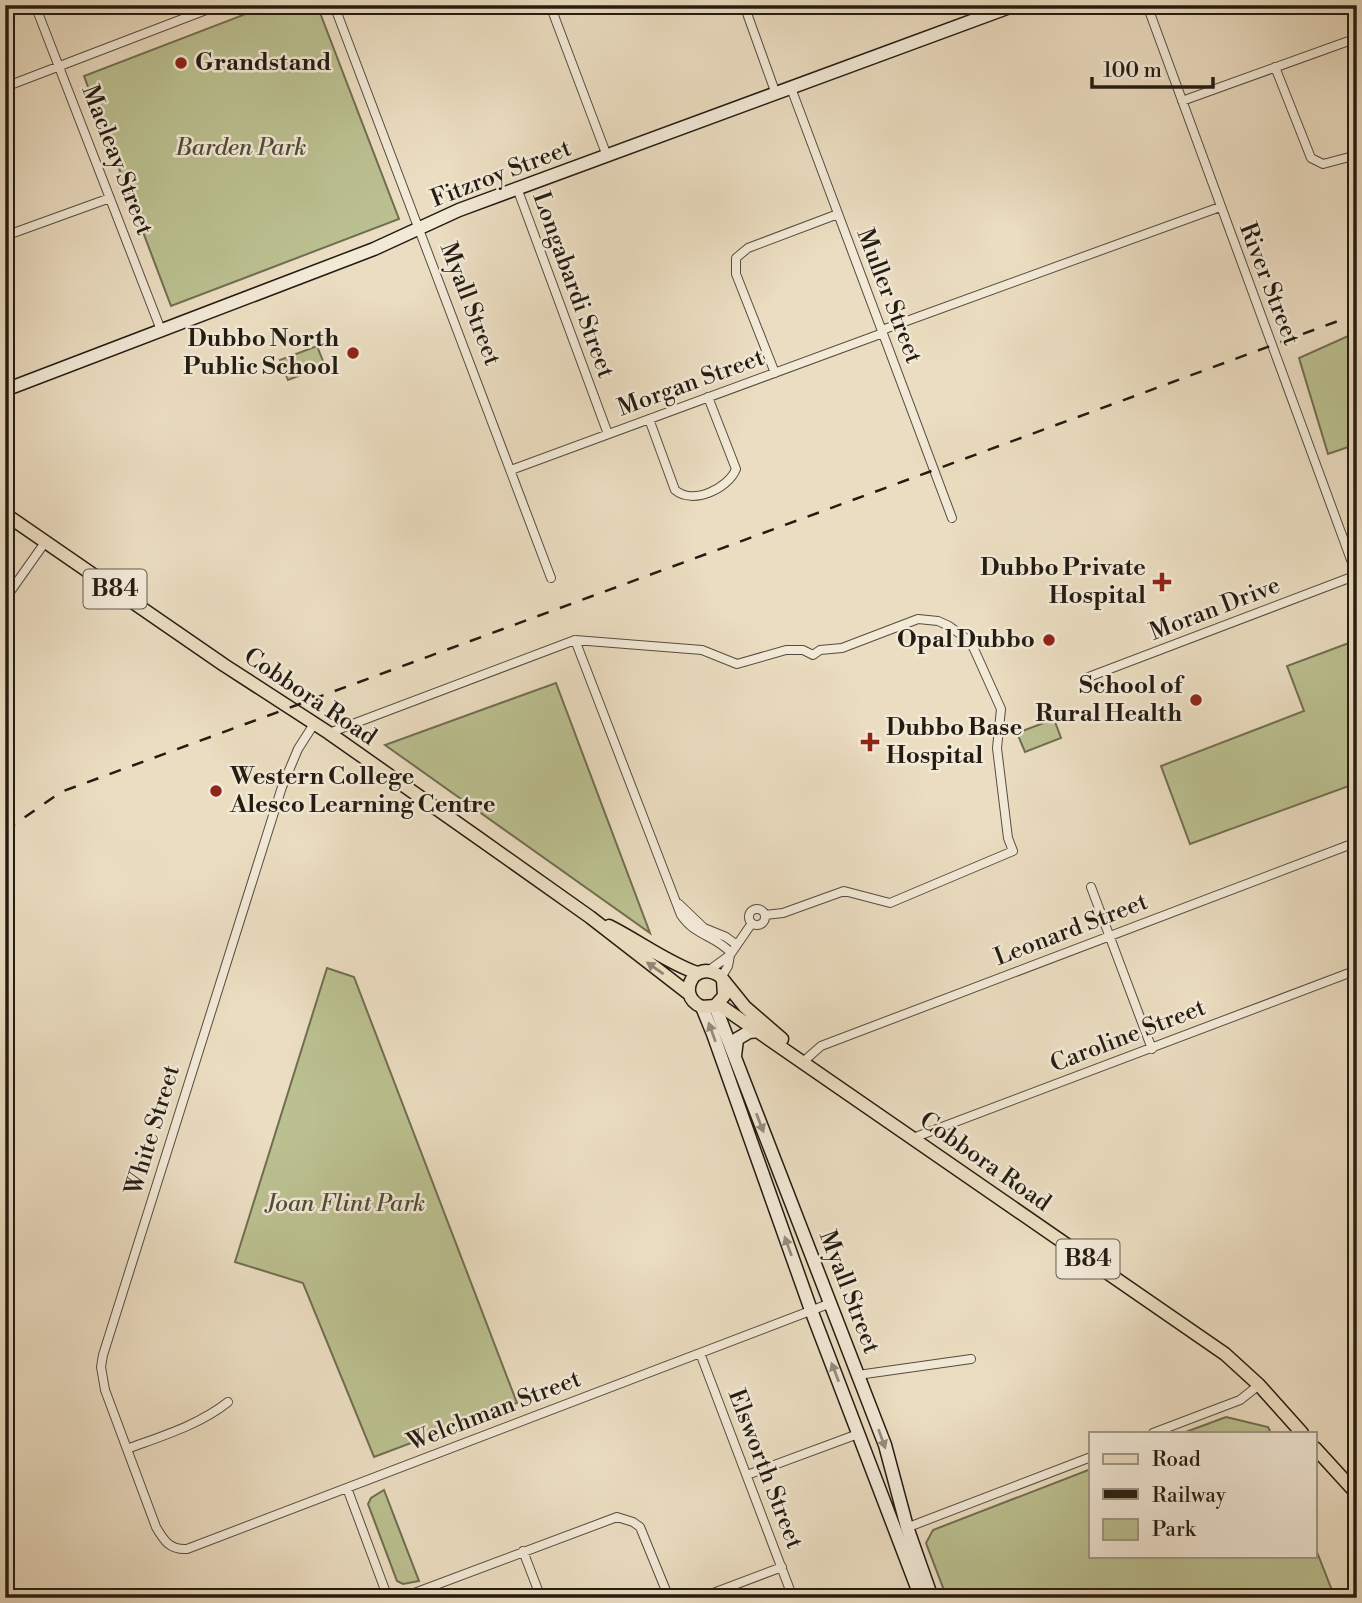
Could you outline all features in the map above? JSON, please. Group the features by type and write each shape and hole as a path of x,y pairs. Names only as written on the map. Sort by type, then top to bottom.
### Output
{"main road":[{"name":"Cobbora Road","path":"5,514 224,665 329,733 590,917 688,993"},
{"name":"Cobbora Road","path":"590,917 633,938 681,967 703,972"},
{"name":"B84","path":"703,972 722,979"},
{"path":"688,993 689,982 703,972"},
{"name":"Cobbora Road","path":"722,979 744,1007 796,1050 804,1062"},
{"path":"711,1006 725,990 722,979"},
{"name":"B84","path":"688,993 693,1002 711,1006"},
{"name":"Cobbora Road","path":"711,1006 759,1031 791,1056 804,1062 1216,1348 1259,1385 1301,1432"},
{"path":"1316,1449 1357,1494"}],"street":[{"name":"Macleay Street","path":"35,5 161,330"},
{"path":"5,87 219,5"},
{"name":"Myall Street","path":"334,5 551,578"},
{"path":"550,5 607,156"},
{"path":"744,5 776,93"},
{"name":"Fitzroy Street","path":"5,390 374,249 459,210 1015,5"},
{"name":"River Street","path":"1147,5 1220,206 1352,552 1357,575"},
{"path":"1182,101 1357,37"},
{"path":"1276,67 1311,158 1323,164 1357,155"},
{"name":"Muller Street","path":"791,88 952,518"},
{"name":"Longabardi Street","path":"517,188 608,434"},
{"path":"5,236 110,198"},
{"name":"Morgan Street","path":"511,470 1220,206"},
{"path":"775,373 736,274 736,258 748,248 838,214"},
{"path":"649,419 675,490 682,496 690,497 711,491 728,483 736,469 708,397"},
{"path":"5,600 46,541"},
{"name":"Moran Drive","path":"1086,678 1357,575"},
{"path":"329,733 575,640 702,650 737,664 786,650 803,650 813,655 821,650 842,648 909,621 927,619 949,626 967,639 1001,709 997,748 1008,838 1013,851 890,903 844,891 783,914 765,915 760,910 752,911 749,918 752,923 730,954 703,972"},
{"path":"575,640 681,915 692,928 705,937 723,944 730,954 722,979"},
{"name":"White Street","path":"171,1547 156,1527 127,1449 102,1378 103,1355 282,787 298,749 314,724"},
{"name":"Leonard Street","path":"804,1062 821,1045 1357,842"},
{"path":"1091,887 1152,1049"},
{"path":"676,902 704,928 737,945"},
{"name":"Caroline Street","path":"913,1138 1357,970"},
{"name":"Myall Street","path":"711,1006 736,1059 893,1467 902,1530 921,1598"},
{"name":"Myall Street","path":"711,1006 709,1023 811,1310 858,1434 932,1598"},
{"path":"736,1059 734,1046 737,1039 749,1032 759,1031"},
{"name":"Welchman Street","path":"171,1547 187,1549 831,1303"},
{"name":"Elsworth Street","path":"700,1353 793,1598"},
{"path":"858,1375 971,1359"},
{"path":"1156,1432 1240,1400 1259,1385"},
{"path":"127,1449 199,1421 228,1402"},
{"path":"747,1475 858,1434"},
{"path":"902,1530 1089,1458"},
{"path":"346,1488 388,1598"},
{"path":"401,1598 608,1519 625,1518 640,1527 645,1535 669,1598"},
{"path":"523,1551 541,1598"},
{"path":"700,1598 782,1567"}],"green space":[{"name":"Barden Park","path":"269,5 317,5 399,219 171,306 84,76"},
{"path":"1357,332 1357,444 1328,454 1299,358"},
{"path":"317,346 325,366 288,380 280,360"},
{"path":"1357,640 1357,783 1190,844 1161,766 1304,711 1287,666"},
{"path":"556,683 650,933 385,745"},
{"path":"1054,719 1061,738 1025,752 1017,733"},
{"name":"Joan Flint Park","path":"327,968 354,977 517,1403 374,1457 303,1283 235,1262"},
{"path":"1226,1417 1268,1427 1270,1432 1186,1432"},
{"path":"1089,1470 1089,1558 1316,1558 1316,1550 1335,1598 947,1598 926,1543 933,1530"},
{"path":"384,1490 419,1581 403,1584 397,1581 368,1504 371,1498"}],"railway":[{"path":"5,831 61,792 1357,314"}],"place":[{"name":"Grandstand","path":"181,63"},
{"name":"Dubbo North Public School","path":"353,353"},
{"name":"Dubbo Private Hospital","path":"1162,582"},
{"name":"Opal Dubbo","path":"1049,640"},
{"name":"School of Rural Health","path":"1196,700"},
{"name":"Dubbo Base Hospital","path":"870,742"},
{"name":"Western College Alesco Learning Centre","path":"216,791"}]}
